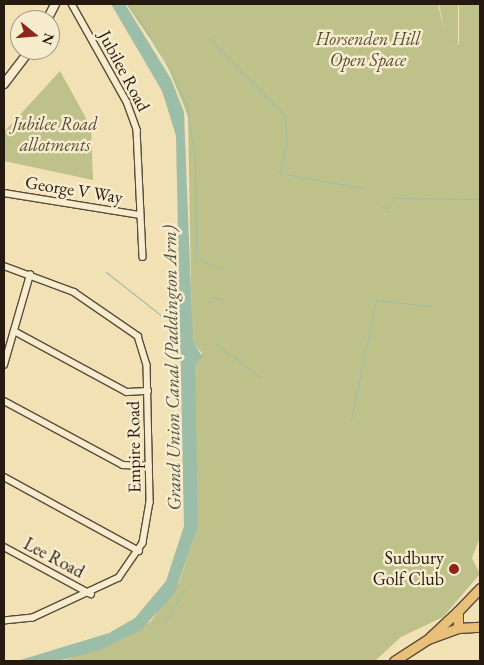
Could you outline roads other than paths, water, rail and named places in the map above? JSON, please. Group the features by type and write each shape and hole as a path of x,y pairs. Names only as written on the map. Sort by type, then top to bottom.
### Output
{"main road":[{"path":"396,661 428,639 480,588"},
{"path":"458,611 458,628"},
{"path":"428,639 458,628 480,626"}],"street":[{"name":"Jubilee Road","path":"72,4 135,124 143,257"},
{"path":"4,84 22,60"},
{"name":"George V Way","path":"4,193 140,215"},
{"name":"Empire Road","path":"4,266 74,292 134,330 145,351 148,391 150,513 139,551 119,578 91,594 33,618 4,621"},
{"path":"4,364 6,348 14,331 30,275"},
{"path":"14,331 127,392 148,391"},
{"path":"4,401 123,465 149,466"},
{"path":"4,476 139,551"},
{"name":"Lee Road","path":"4,547 91,594"}],"waterway":[{"path":"129,4 172,73 186,105 195,157 196,260"},
{"path":"208,38 285,115 287,144 279,173 363,188"},
{"path":"379,207 388,208 394,198 480,199"},
{"path":"194,260 200,261"},
{"path":"204,262 226,269"},
{"name":"Grand Union Canal (Paddington Arm)","path":"106,272 176,327"},
{"path":"211,297 223,300"},
{"path":"351,420 376,300 431,306"},
{"path":"216,344 259,376"},
{"path":"164,623 184,590"}],"place":[{"name":"Sudbury Golf Club","path":"454,569"}],"park label":[{"name":"Horsenden Hill Open Space","path":"368,50"},
{"name":"Jubilee Road allotments","path":"55,135"}]}
